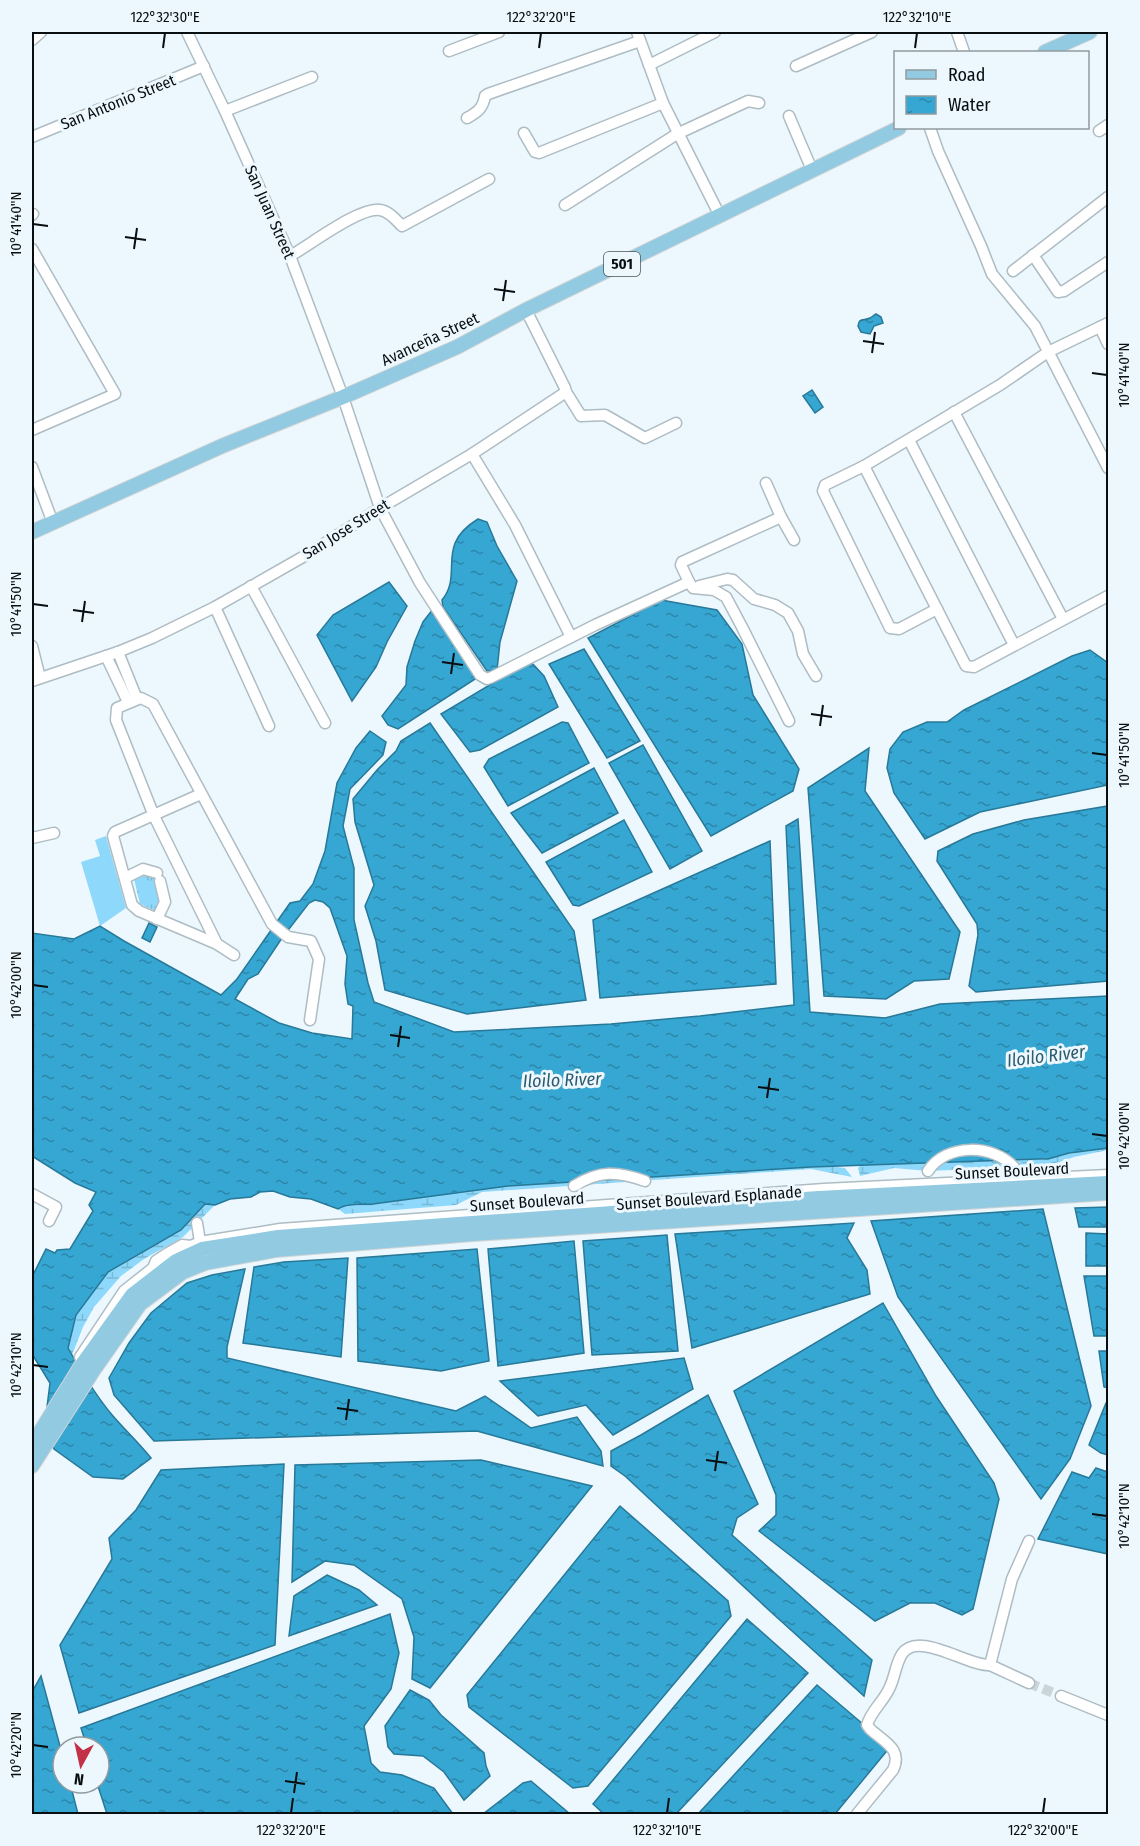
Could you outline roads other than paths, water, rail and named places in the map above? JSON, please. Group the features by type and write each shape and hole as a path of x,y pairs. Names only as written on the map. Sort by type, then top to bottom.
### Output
{"main road":[{"path":"1047,51 1090,32"},
{"name":"Avanceña Street","path":"32,532 222,446 344,397 457,347 526,310 897,129"},
{"name":"Sunset Boulevard","path":"614,1218 819,1198 1108,1183"},
{"name":"Sunset Boulevard","path":"32,1466 38,1441 132,1295 176,1261 202,1249 278,1237 1108,1193"}],"street":[{"path":"32,40 41,32"},
{"name":"San Juan Street","path":"187,32 290,256 344,397 380,508 420,583 483,678 492,677 571,637"},
{"path":"449,51 499,32"},
{"path":"649,65 715,32"},
{"path":"796,66 872,32"},
{"path":"957,32 964,51"},
{"path":"467,118 477,112 488,94 638,36 677,134 720,216"},
{"name":"San Antonio Street","path":"32,137 204,66"},
{"path":"225,111 312,76"},
{"path":"565,205 677,134 748,101 759,103"},
{"path":"524,133 535,152 539,153 663,102"},
{"path":"789,116 812,170"},
{"path":"924,129 939,151"},
{"path":"930,129 992,274 1035,326 1108,468"},
{"path":"290,256 349,219 364,213 378,209 386,211 402,226 489,180"},
{"path":"1013,271 1108,197"},
{"path":"32,249 115,394 32,430"},
{"path":"1033,255 1058,292 1064,291 1108,262"},
{"path":"526,310 566,392 581,416 605,415 644,438 676,423"},
{"path":"937,609 899,628 890,628 823,491 825,485 909,440 1000,385 1048,352 1104,325 1108,344"},
{"name":"San Jose Street","path":"36,679 118,652 215,607 308,554 472,454 566,392"},
{"path":"954,411 1063,619"},
{"path":"909,440 1014,645"},
{"path":"472,454 515,525 571,637 691,585 727,579 733,580 754,599 775,605 788,613 798,631 803,654 816,676"},
{"path":"864,466 966,666 974,667 1108,596"},
{"path":"32,467 53,523"},
{"path":"766,483 781,517 795,540"},
{"path":"691,585 681,565 682,562 781,517"},
{"path":"691,585 714,590 726,597 789,721"},
{"path":"251,586 324,723"},
{"path":"215,607 269,726"},
{"path":"32,646 36,679"},
{"path":"118,652 132,701"},
{"path":"106,656 132,701"},
{"path":"217,944 154,816 116,720 117,708 141,698 153,704 272,924 288,937 311,941 319,959 310,1020"},
{"path":"201,794 115,832 113,836 132,905 139,911 217,944 234,955"},
{"path":"32,838 54,833"},
{"path":"125,878 143,869 158,877 165,902 157,919"},
{"path":"928,1171 939,1158 947,1154 974,1150 998,1155 1014,1167"},
{"path":"574,1186 604,1173 624,1174 645,1181"},
{"name":"Sunset Boulevard Esplanade","path":"85,1365 124,1291 153,1268 156,1261 182,1245 191,1246 201,1242 280,1228 824,1189 1108,1175"},
{"path":"32,1194 56,1207 49,1221"},
{"path":"197,1223 201,1242"},
{"path":"990,1665 1012,1579 1029,1541"},
{"path":"857,1815 896,1764 897,1759 893,1751 867,1725 889,1690 904,1651 910,1647 924,1645 977,1664 990,1665 1029,1683"},
{"path":"1061,1696 1108,1715"}],"water":[{"path":"876,314 881,317 883,323 874,326 870,334 861,332 858,326 859,321"},
{"path":"812,390 823,407 815,413 803,396"},
{"path":"478,519 487,522 497,546 517,581 500,642 497,670 487,671 443,607 442,600 451,580 453,549 457,539"},
{"path":"389,582 407,606 376,667 352,701 317,635 333,615"},
{"path":"661,600 717,610 742,644 753,695 799,769 793,791 711,836 588,638"},
{"path":"433,609 475,671 475,679 398,729 388,725 382,716 406,685 407,667 415,641 423,622"},
{"path":"584,649 640,741 607,758 549,664"},
{"path":"1090,650 1108,663 1108,785 980,812 925,839 894,793 887,768 890,749 903,732 927,722 947,722 964,710 1072,656"},
{"path":"530,661 544,676 558,707 480,750 470,752 441,714"},
{"path":"562,722 568,723 589,763 508,806 484,767 489,759"},
{"path":"430,723 574,931 586,1000 467,1014 385,990 376,941 365,906 374,885 355,822 353,799 396,751 401,741"},
{"name":"Iloilo River","path":"370,731 386,742 383,755 350,789 343,826 354,868 354,920 374,1002 454,1032 611,1024 794,1005 786,826 798,819 810,1012 885,1018 940,1004 1108,996 1108,1148 1069,1153 1048,1159 811,1167 508,1186 350,1205 338,1209 311,1199 290,1197 273,1191 260,1192 251,1197 230,1199 215,1205 205,1204 181,1230 108,1272 76,1315 68,1348 100,1400 151,1458 123,1479 93,1477 54,1449 45,1423 50,1383 32,1354 32,1277 46,1249 55,1253 57,1250 70,1249 93,1211 89,1205 96,1192 75,1183 32,1156 32,933 74,939 100,926 221,995 237,979 290,903 300,901 313,884 325,851 337,783 356,748","holes":["315,900 323,902 330,908 347,956 345,984 348,1004 353,1006 352,1039 312,1033 279,1023 235,999 248,979 258,974 309,903"]},
{"path":"643,745 702,851 670,869 609,763"},
{"path":"869,748 865,791 960,932 949,979 914,981 886,999 824,996 808,788"},
{"path":"594,768 618,813 542,853 511,813"},
{"path":"1108,806 1108,981 976,992 969,986 978,935 977,924 937,861 938,851 973,834 1024,820"},
{"path":"624,820 652,872 579,906 573,905 546,862"},
{"path":"770,841 776,984 600,998 593,920"},
{"path":"149,923 157,927 150,942 142,938"},
{"path":"1108,1207 1108,1227 1079,1227 1075,1208"},
{"path":"1043,1209 1091,1406 1070,1459 1041,1499 898,1297 871,1221"},
{"path":"854,1223 847,1238 867,1270 870,1294 692,1348 675,1234"},
{"path":"1086,1233 1108,1234 1108,1266 1086,1266"},
{"path":"667,1235 678,1351 592,1355 583,1241"},
{"path":"574,1241 584,1353 498,1366 488,1249"},
{"path":"477,1249 489,1361 441,1371 358,1361 357,1258"},
{"path":"348,1258 341,1357 243,1343 254,1267 284,1262"},
{"path":"245,1269 227,1347 227,1358 456,1411 485,1396 531,1428 577,1417 601,1451 603,1466 477,1431 154,1441 114,1395 109,1378 129,1343 151,1313 187,1283 212,1275"},
{"path":"1084,1276 1108,1276 1108,1336 1094,1336"},
{"path":"883,1303 936,1396 994,1483 999,1499 973,1609 962,1615 935,1603 910,1603 875,1621 759,1531 776,1515 776,1495 734,1391"},
{"path":"1099,1351 1108,1351 1108,1388 1104,1387"},
{"path":"684,1358 693,1389 613,1435 586,1405 538,1416 500,1381"},
{"path":"708,1395 758,1504 737,1518 732,1535 872,1660 864,1696 625,1476 611,1466 611,1451"},
{"path":"1108,1402 1108,1455 1089,1445"},
{"path":"481,1460 592,1486 430,1688 412,1679 414,1637 402,1599 354,1565 325,1561 292,1582 295,1465"},
{"path":"284,1464 275,1645 79,1713 60,1645 112,1559 109,1538 136,1510 161,1470"},
{"path":"1096,1468 1108,1472 1108,1554 1038,1539 1072,1472 1089,1478"},
{"path":"620,1506 728,1601 731,1616 588,1786 573,1788 469,1707 467,1695"},
{"path":"327,1575 359,1590 377,1605 289,1636 294,1596"},
{"path":"390,1614 399,1653 391,1689 364,1726 371,1763 380,1772 402,1775 434,1788 453,1814 107,1814 101,1795 111,1795 111,1735 83,1735 81,1728"},
{"path":"747,1619 808,1673 676,1814 604,1814 593,1804"},
{"path":"41,1676 57,1735 51,1735 51,1795 73,1795 78,1814 32,1814 32,1692"},
{"path":"817,1685 890,1747 835,1814 698,1814"},
{"path":"410,1690 429,1700 441,1715 484,1753 490,1776 464,1800 444,1772 423,1756 394,1754 388,1747 385,1726"},
{"path":"531,1781 570,1814 483,1814 523,1783"}],"tunnel":[{"path":"1029,1683 1061,1696"}]}
